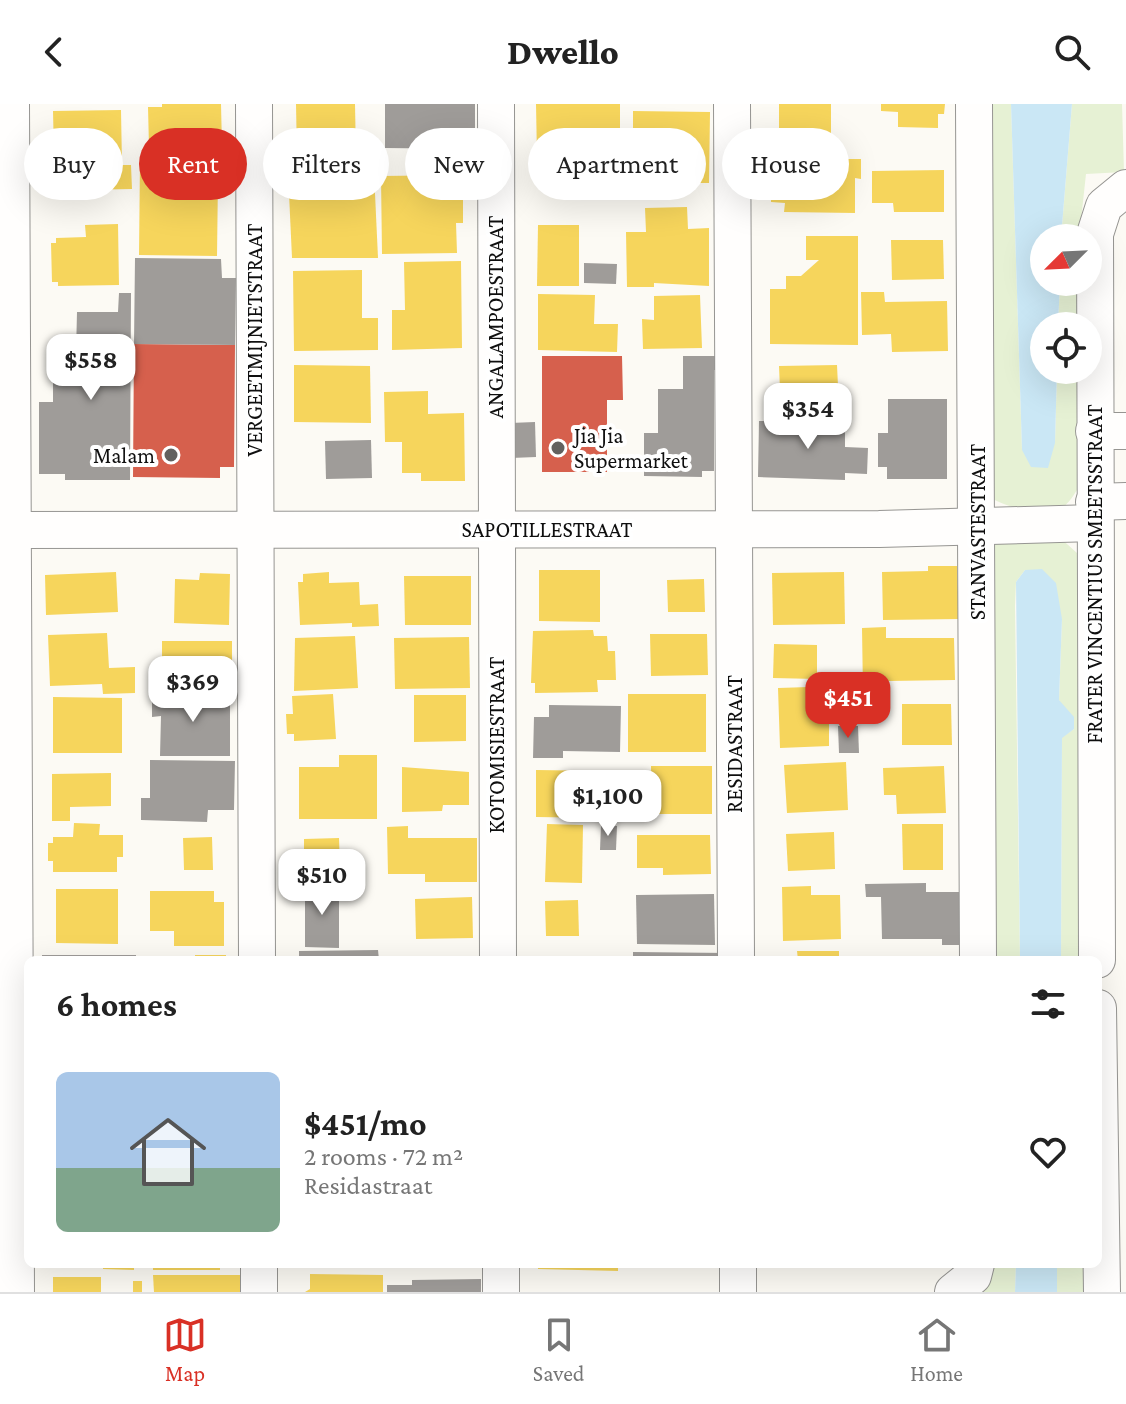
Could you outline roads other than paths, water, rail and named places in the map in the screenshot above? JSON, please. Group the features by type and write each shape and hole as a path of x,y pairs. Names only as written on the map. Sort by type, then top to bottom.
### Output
{"street":[{"path":"11,104 6,530 16,1292"},
{"name":"VERGEETMIJNIETSTRAAT","path":"254,104 257,956"},
{"name":"ANGALAMPOESTRAAT","path":"494,529 496,104"},
{"name":"RESIDASTRAAT","path":"732,104 736,956"},
{"name":"STANVASTESTRAAT","path":"974,104 978,956"},
{"name":"FRATER VINCENTIUS SMEETSSTRAAT","path":"1097,956 1110,754 1105,509 1110,431 1095,234 1097,219 1120,191"},
{"name":"SAPOTILLESTRAAT","path":"6,530 977,527 1105,509"},
{"name":"KOTOMISIESTRAAT","path":"494,529 498,956"},
{"path":"259,1268 259,1292"},
{"path":"501,1268 501,1292"},
{"path":"738,1268 738,1292"},
{"path":"953,1292 973,1276 975,1268"},
{"path":"1102,1268 1102,1292"}],"water":[{"path":"1011,104 1072,104 1062,224 1030,224 1030,296 1059,296 1059,312 1030,312 1030,384 1057,384 1055,443 1048,468 1031,467 1022,450"},
{"path":"1042,569 1056,583 1062,619 1059,700 1074,717 1074,729 1062,738 1061,956 1020,956 1016,582 1025,570"},
{"path":"1016,1268 1057,1268 1057,1292 1015,1292"}],"place":[{"name":"Jia Jia Supermarket","path":"558,448"},
{"name":"Malam","path":"171,455"}]}
